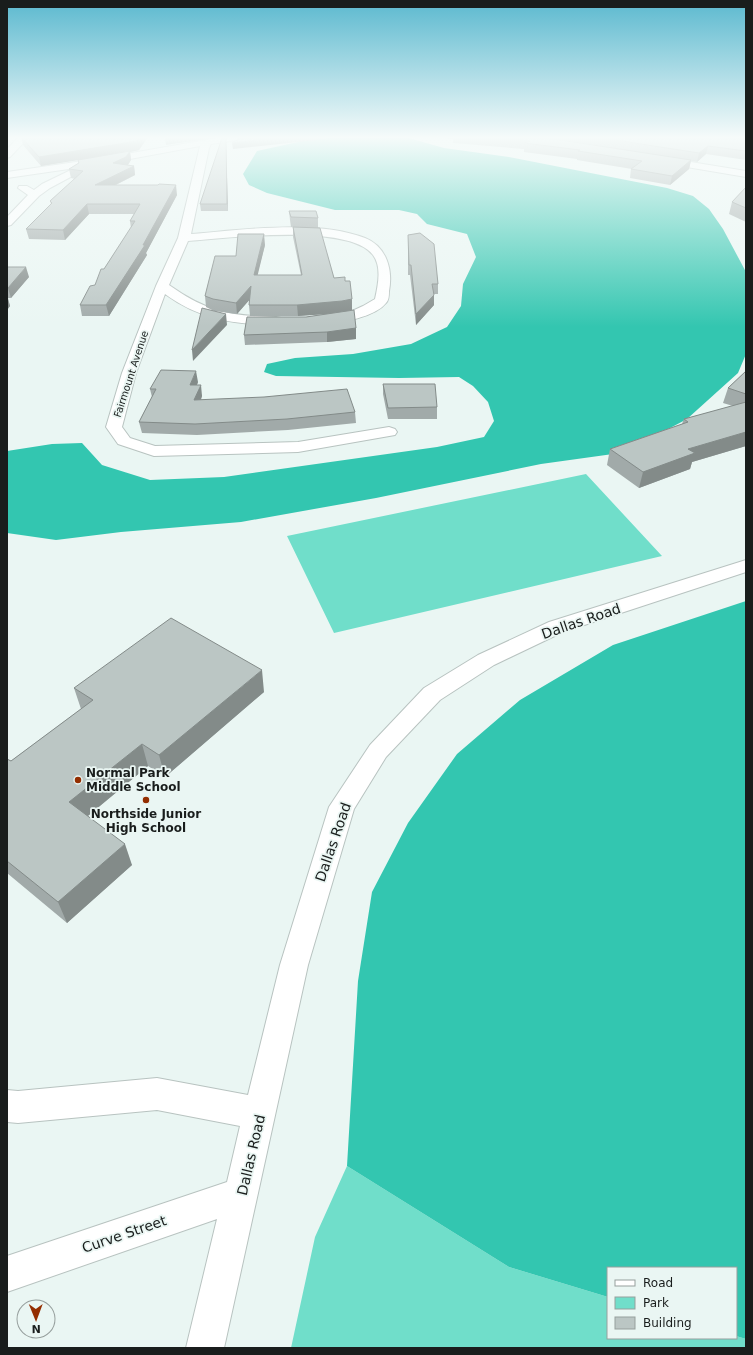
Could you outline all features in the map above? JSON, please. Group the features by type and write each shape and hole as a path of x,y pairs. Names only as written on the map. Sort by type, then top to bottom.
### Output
{"street":[{"path":"7,223 29,200"},
{"name":"Fairmount Avenue","path":"192,200 184,238 162,286 129,373 114,428 124,441 154,451 298,447 390,432"},
{"path":"184,238 293,232 330,232 359,239 376,250 383,264 386,281 382,301 370,309 348,318 310,321"},
{"path":"162,286 183,302 210,315 250,321 292,321"},
{"name":"Dallas Road","path":"205,1348 294,965 342,807 378,751 432,694 486,660 556,627 746,566"},
{"path":"7,1106 18,1107 157,1094 260,1114"},
{"name":"Curve Street","path":"7,1274 241,1194"}],"green space":[{"path":"296,200 698,200 709,209 723,229 746,272 746,354 738,373 687,419 657,435 613,454 541,464 376,498 241,522 121,532 56,540 7,533 7,451 52,444 82,443 102,465 150,480 224,477 437,447 484,437 494,421 488,402 473,386 459,377 399,378 276,376 264,372 267,364 295,358 353,354 411,344 447,327 461,306 463,284 476,257 467,234 427,224 417,214 399,210 335,210"},
{"path":"586,474 662,556 334,633 287,536"},
{"path":"746,601 746,1339 737,1336 737,1267 607,1267 607,1297 509,1267 347,1166 358,981 372,892 408,823 457,754 520,700 613,645"},
{"path":"347,1166 509,1267 607,1297 607,1339 737,1339 737,1336 746,1339 746,1348 291,1348 315,1237"}],"building":[{"path":"168,200 143,245 145,245 106,305 80,305 90,286 95,285 101,269 104,269 135,221 130,221 140,204 87,204 63,230 26,229 52,203 50,201"},
{"path":"201,200 227,200 227,204 200,204"},
{"path":"734,200 746,200 746,208 732,202"},
{"path":"289,211 316,211 318,218 291,217"},
{"path":"293,227 320,228 334,278 345,277 345,281 350,281 352,299 297,305 249,305 251,286 236,303 205,296 215,256 236,256 238,234 264,234 254,275 302,275"},
{"path":"420,233 434,244 438,284 432,284 434,295 416,314 411,265 409,265 408,235"},
{"path":"7,267 26,267 8,288 7,288"},
{"path":"202,308 226,314 192,350"},
{"path":"354,310 356,328 327,332 244,335 247,317 306,317"},
{"path":"161,370 196,371 190,385 201,385 194,400 264,397 347,389 355,412 287,419 195,424 139,422 156,389 150,389"},
{"path":"746,371 746,394 728,388"},
{"path":"383,384 435,384 437,407 388,408"},
{"path":"746,402 746,432 688,449 695,453 643,472 610,449 688,422 684,419"},
{"name":"Normal Park Middle School","path":"171,618 262,670 159,755 142,744 69,802 125,844 58,902 7,861 7,759 11,761 93,700 74,688"}],"place":[{"name":"Normal Park Middle School","path":"78,780"},
{"name":"Northside Junior High School","path":"146,800"}]}
